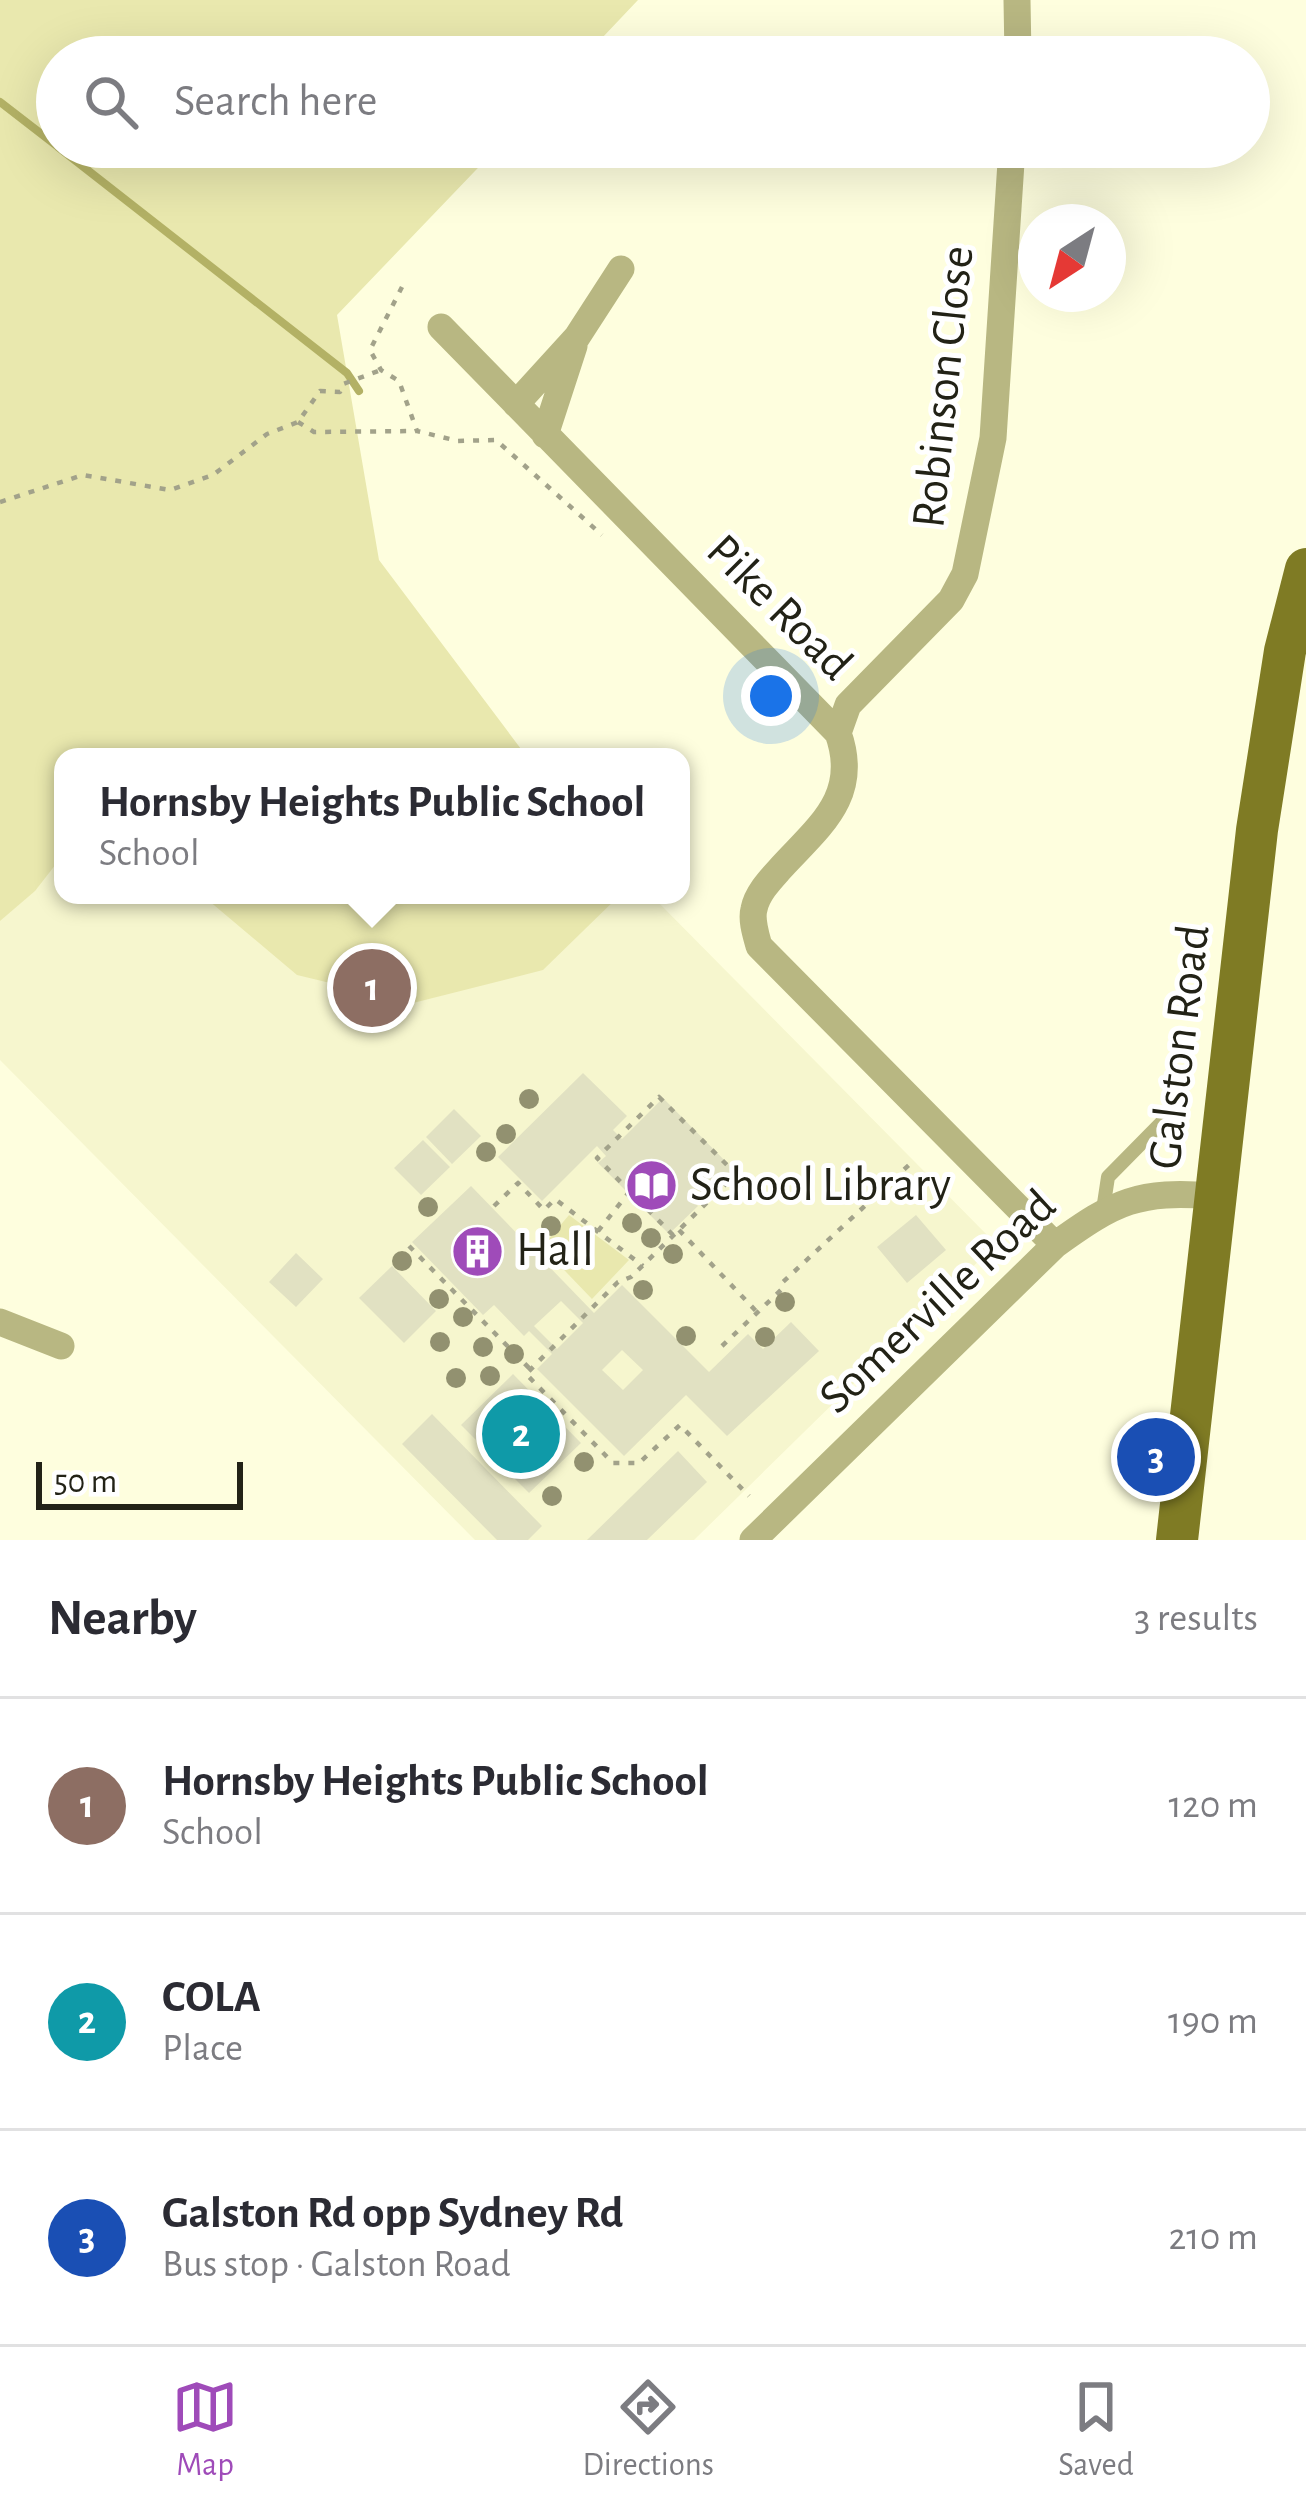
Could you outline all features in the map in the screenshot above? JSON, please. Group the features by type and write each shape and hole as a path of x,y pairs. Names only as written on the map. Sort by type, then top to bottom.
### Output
{"main road":[{"name":"Galston Road","path":"1177,1540 1271,728 1306,569"}],"street":[{"path":"1017,0 1018,36"},
{"name":"Robinson Close","path":"838,733 848,706 951,600 965,574 993,438 1011,168"},
{"path":"516,404 577,337 621,269"},
{"name":"Pike Road","path":"441,328 838,733 847,770 841,793 834,810 761,892 753,911 760,946 1055,1245"},
{"path":"545,434 577,337"},
{"name":"Somerville Road","path":"753,1540 1055,1245 1103,1210 1166,1192 1214,1196"},
{"path":"0,1322 61,1346"}],"lane":[{"path":"1103,1210 1108,1177 1176,1108"}],"path":[{"path":"402,287 370,350 381,370 399,381 417,431"},
{"path":"0,502 83,476 170,490 213,475 267,434 298,422 320,391 340,392 343,384 381,370"},
{"path":"298,422 314,431 417,431 458,441 496,440 612,543 631,521"},
{"path":"749,1496 680,1424 639,1463 614,1463 526,1374 618,1282 631,1277 643,1266 676,1233 736,1174 659,1097 597,1158 630,1191 676,1233 758,1312"},
{"path":"722,1346 911,1163"},
{"path":"494,1206 518,1183 544,1210 555,1199 643,1266"},
{"path":"598,1232 630,1191"},
{"path":"410,1246 530,1369"}],"shaded area":[{"path":"0,0 638,0 604,36 36,36 36,168 478,168 337,315 379,560 520,748 54,748 54,867 35,891 0,921"},
{"path":"0,719 54,752 54,904 660,904 996,1244 694,1540 475,1540 0,1060"},
{"path":"213,904 611,904 543,970 413,1003 297,975"},
{"path":"569,1215 629,1260 592,1299 542,1247"}],"building":[{"path":"583,1073 627,1116 613,1130 622,1139 663,1098 734,1170 706,1198 698,1190 690,1198 698,1206 669,1234 598,1163 606,1156 597,1146 542,1201 498,1157"},
{"path":"454,1109 481,1136 452,1164 426,1137"},
{"path":"423,1140 450,1167 421,1195 394,1168"},
{"path":"471,1186 594,1313 622,1285 709,1372 748,1334 763,1349 791,1322 819,1351 727,1436 686,1395 624,1456 537,1369 552,1354 529,1331 524,1336 494,1305 483,1315 412,1242","holes":["561,1301 583,1323 557,1349 534,1326","622,1350 643,1370 623,1390 602,1370"]},
{"path":"916,1215 946,1250 907,1283 877,1247"},
{"path":"296,1253 323,1279 296,1307 269,1282"},
{"path":"392,1266 436,1311 404,1343 359,1298"},
{"path":"513,1374 581,1443 529,1493 461,1425"},
{"path":"432,1414 542,1526 528,1540 497,1540 402,1444"},
{"path":"678,1451 707,1482 647,1540 587,1540"}],"waterway":[{"path":"0,102 36,130"},
{"path":"85,168 347,373 359,391"}],"place":[{"name":"Hornsby Heights Public School","path":"372,988"},
{"name":"School Library","path":"651,1186"},
{"name":"Hall","path":"477,1251"},
{"name":"COLA","path":"521,1434"},
{"name":"Galston Rd opp Sydney Rd","path":"1156,1457"}]}
